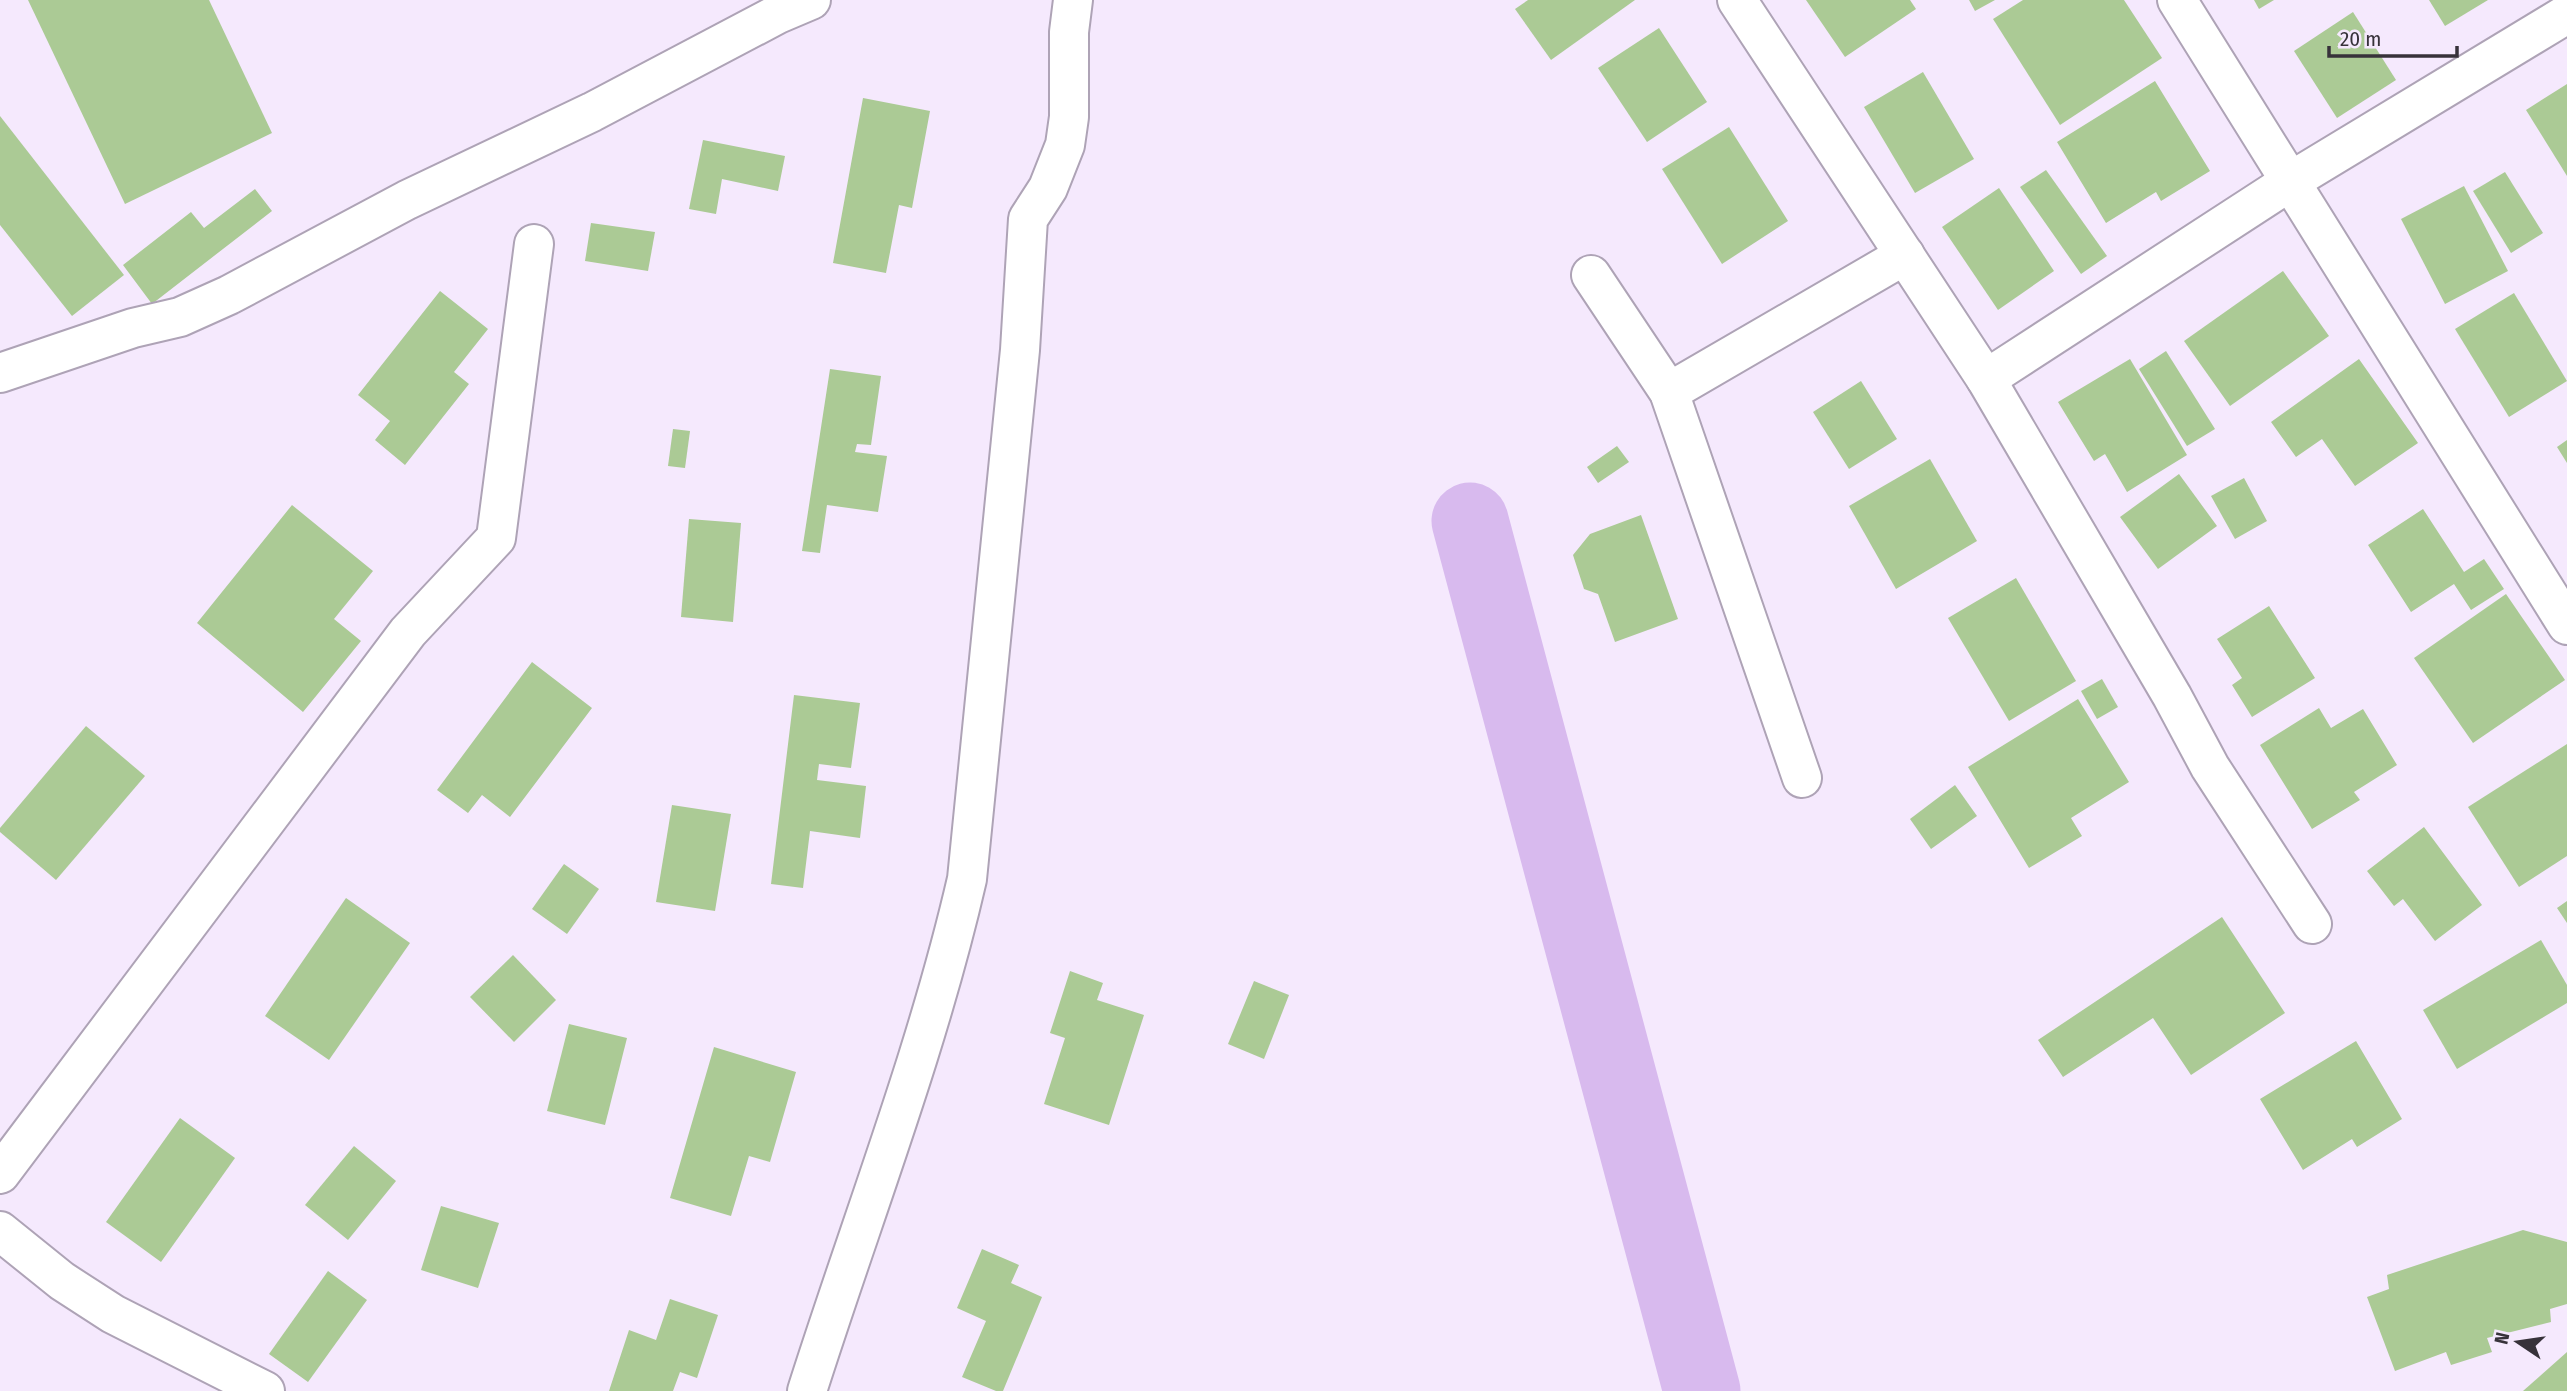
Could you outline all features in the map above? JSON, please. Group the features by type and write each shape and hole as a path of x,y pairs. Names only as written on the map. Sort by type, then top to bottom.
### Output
{"street":[{"path":"0,373 133,328 180,317 229,295 407,200 592,112 778,14 811,0"},
{"path":"807,1391 904,1100 953,940 967,879 1020,350 1028,219 1048,188 1065,145 1069,117 1069,32 1073,0"},
{"path":"1737,0 1986,379 2172,696 2210,767 2312,924"},
{"path":"2177,0 2567,625"},
{"path":"1986,379 2291,181 2567,15"},
{"path":"0,1174 408,632 496,538 534,244"},
{"path":"1670,392 1905,255"},
{"path":"1591,275 1670,392 1802,778"},
{"path":"0,1231 62,1281 113,1314 265,1391"}],"building":[{"path":"28,0 209,0 272,133 125,204"},
{"path":"1528,0 1635,0 1551,60 1515,9"},
{"path":"1806,0 1910,0 1916,9 1845,57"},
{"path":"1969,0 1995,0 1975,11"},
{"path":"2023,0 2124,0 2162,58 2060,125 1993,19"},
{"path":"2254,0 2274,0 2259,9"},
{"path":"2429,0 2488,0 2445,26"},
{"path":"2353,12 2396,80 2337,118 2294,51"},
{"path":"1659,28 1707,102 1647,142 1598,68"},
{"path":"1923,72 1974,159 1915,193 1864,107"},
{"path":"2155,81 2210,171 2161,201 2156,192 2106,223 2057,142"},
{"path":"2567,84 2567,176 2526,110"},
{"path":"863,98 930,111 912,208 899,205 886,273 833,263"},
{"path":"0,116 124,275 72,316 0,225"},
{"path":"1729,127 1788,221 1722,264 1662,169"},
{"path":"703,140 785,156 778,191 722,179 716,214 689,209"},
{"path":"2046,170 2107,256 2081,274 2020,187"},
{"path":"2505,172 2543,233 2511,253 2473,191"},
{"path":"2464,186 2508,271 2445,304 2401,219"},
{"path":"1999,188 2054,271 1998,310 1942,227"},
{"path":"255,189 272,211 152,304 123,265 191,212 204,228"},
{"path":"591,223 655,232 648,271 585,261"},
{"path":"2283,271 2329,336 2230,406 2184,341"},
{"path":"440,291 488,329 454,372 469,384 405,465 375,440 390,421 358,395"},
{"path":"2514,293 2567,381 2509,417 2455,329"},
{"path":"2166,351 2215,429 2187,446 2139,369"},
{"path":"2130,359 2187,455 2127,492 2105,454 2094,461 2058,402"},
{"path":"2359,359 2418,443 2355,486 2322,439 2296,457 2271,422"},
{"path":"830,369 881,376 871,445 857,444 855,452 887,456 878,512 827,505 820,553 802,551"},
{"path":"1861,381 1897,439 1849,469 1813,412"},
{"path":"673,429 690,431 685,468 668,466"},
{"path":"2567,440 2567,463 2557,447"},
{"path":"1617,446 1629,462 1598,483 1587,467"},
{"path":"1930,459 1977,541 1896,589 1849,506"},
{"path":"2179,474 2217,526 2158,569 2120,517"},
{"path":"2244,478 2267,521 2235,539 2211,496"},
{"path":"292,505 373,571 334,619 361,641 303,712 197,623"},
{"path":"2423,509 2464,572 2484,559 2504,589 2471,610 2454,584 2411,612 2368,545"},
{"path":"1641,515 1678,619 1615,642 1598,594 1584,589 1573,555 1590,534"},
{"path":"689,519 741,523 733,622 681,617"},
{"path":"2016,578 2076,681 2009,721 1948,618"},
{"path":"2506,594 2565,680 2473,743 2414,658"},
{"path":"2269,606 2315,678 2252,717 2232,685 2242,678 2217,639"},
{"path":"532,662 592,708 510,817 482,795 468,813 437,790"},
{"path":"2102,679 2118,707 2097,719 2081,691"},
{"path":"794,695 860,703 851,768 819,764 817,780 866,786 860,838 810,831 803,888 771,884"},
{"path":"2078,699 2129,782 2071,818 2082,836 2029,868 1968,767"},
{"path":"2319,708 2331,728 2363,709 2397,765 2354,792 2360,800 2312,829 2260,745"},
{"path":"86,726 145,776 56,880 0,832 0,828"},
{"path":"2567,744 2567,856 2519,887 2468,807"},
{"path":"1955,785 1977,816 1931,849 1910,819"},
{"path":"672,805 731,814 715,911 656,902"},
{"path":"2424,827 2482,905 2435,941 2403,899 2394,906 2367,871"},
{"path":"564,864 599,889 567,934 532,909"},
{"path":"346,898 410,943 329,1060 265,1016"},
{"path":"2567,901 2567,923 2557,908"},
{"path":"2222,917 2285,1013 2191,1075 2153,1018 2063,1077 2038,1040"},
{"path":"2541,940 2567,985 2567,1003 2457,1069 2423,1010"},
{"path":"513,955 556,1000 514,1042 470,997"},
{"path":"1070,971 1103,983 1097,1000 1144,1015 1109,1125 1044,1104 1065,1038 1050,1033"},
{"path":"1254,981 1289,995 1264,1059 1228,1044"},
{"path":"569,1024 627,1038 605,1125 547,1111"},
{"path":"2356,1041 2402,1119 2357,1147 2352,1139 2303,1170 2260,1099"},
{"path":"714,1047 796,1072 770,1162 749,1156 731,1216 670,1198"},
{"path":"180,1118 235,1158 161,1262 106,1222"},
{"path":"354,1146 396,1181 348,1240 305,1205"},
{"path":"441,1206 499,1223 478,1288 421,1270"},
{"path":"2523,1230 2567,1242 2567,1304 2550,1309 2551,1322 2487,1338 2492,1352 2451,1365 2446,1352 2395,1371 2367,1297 2389,1289 2387,1275"},
{"path":"982,1249 1019,1265 1011,1283 1042,1297 1003,1391 996,1391 962,1377 986,1321 957,1308"},
{"path":"328,1271 367,1300 308,1382 269,1354"},
{"path":"670,1299 718,1315 697,1378 680,1372 673,1391 609,1391 629,1330 656,1340"},
{"path":"2567,1352 2567,1391 2523,1391"}],"waterway":[{"path":"1470,521 1702,1391"}]}
